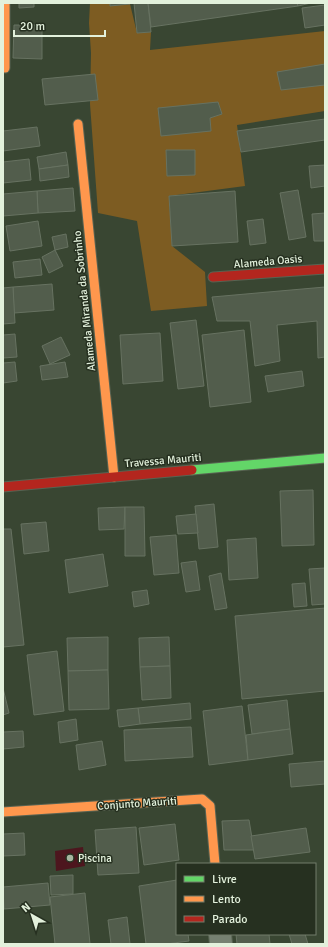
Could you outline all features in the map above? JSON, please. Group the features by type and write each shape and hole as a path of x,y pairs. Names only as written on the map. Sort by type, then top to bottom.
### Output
{"street":[{"path":"5,3 5,68"},
{"name":"Alameda Miranda da Sobrinho","path":"78,124 114,477"},
{"name":"Alameda Oasis","path":"213,277 325,268"},
{"name":"Travessa Mauriti","path":"3,487 325,458"},
{"name":"Conjunto Mauriti","path":"3,812 202,799 210,806 215,863"}],"shaded area":[{"path":"90,3 110,3 110,6 130,4 137,33 151,32 150,50 325,31 325,111 237,125 245,186 169,196 172,246 205,272 207,306 151,311 137,221 98,213 90,104"},
{"name":"Piscina","path":"83,847 85,866 56,871 55,851"}],"building":[{"path":"19,3 34,3 34,7 19,8"},
{"path":"110,3 130,3 130,4 110,6"},
{"path":"134,3 148,3 151,32 137,33"},
{"path":"148,3 297,3 298,6 151,27"},
{"path":"297,3 311,3 298,6"},
{"path":"325,5 325,25 305,28 302,8"},
{"path":"14,25 42,25 42,59 13,58"},
{"path":"325,64 325,85 281,90 277,72"},
{"path":"95,74 98,100 45,105 42,79"},
{"path":"218,102 222,114 210,118 211,131 161,136 158,108"},
{"path":"325,119 325,140 241,152 237,131"},
{"path":"37,127 40,146 3,151 3,131"},
{"path":"166,150 195,150 195,175 167,176"},
{"path":"66,152 68,165 39,169 37,157"},
{"path":"29,159 31,180 3,183 3,162"},
{"path":"68,165 69,177 40,181 39,169"},
{"path":"325,165 325,186 311,188 309,166"},
{"path":"73,188 75,211 38,213 37,191"},
{"path":"298,190 306,237 289,240 280,193"},
{"path":"37,191 38,213 3,216 3,194"},
{"path":"235,191 238,242 172,246 169,196"},
{"path":"325,213 325,241 314,241 312,214"},
{"path":"263,219 266,243 250,245 247,221"},
{"path":"38,221 42,246 10,251 6,226"},
{"path":"66,234 68,247 55,250 52,237"},
{"path":"55,250 63,266 49,273 42,257"},
{"path":"40,259 42,275 15,278 13,262"},
{"path":"52,284 54,310 14,313 13,287"},
{"path":"13,287 15,323 3,324 3,288"},
{"path":"325,287 325,357 318,358 317,321 277,325 280,361 255,366 250,321 217,321 212,297"},
{"path":"196,320 204,386 178,389 170,323"},
{"path":"244,330 251,402 210,407 202,335"},
{"path":"160,333 163,381 123,384 120,335"},
{"path":"15,334 17,357 3,358 3,335"},
{"path":"61,337 70,355 50,364 42,346"},
{"path":"15,362 17,381 3,383 3,363"},
{"path":"65,362 68,377 42,380 40,366"},
{"path":"302,371 304,386 268,392 265,376"},
{"path":"313,490 314,545 282,546 280,491"},
{"path":"214,504 218,547 199,549 195,506"},
{"path":"125,507 124,529 99,530 98,508"},
{"path":"125,507 144,507 145,556 125,556"},
{"path":"196,514 198,533 178,534 176,516"},
{"path":"46,522 49,551 24,554 21,524"},
{"path":"3,529 11,529 24,645 3,647"},
{"path":"176,535 179,573 154,575 150,537"},
{"path":"256,538 258,578 229,580 227,540"},
{"path":"103,554 108,586 69,593 65,560"},
{"path":"196,561 200,590 186,592 181,563"},
{"path":"325,568 325,604 312,605 309,569"},
{"path":"221,573 227,608 215,610 209,576"},
{"path":"305,583 307,606 294,607 292,584"},
{"path":"147,590 149,604 134,607 132,592"},
{"path":"325,608 325,691 242,699 235,616"},
{"path":"108,637 108,670 68,671 67,638"},
{"path":"169,637 170,666 140,667 139,638"},
{"path":"57,651 64,711 34,715 27,655"},
{"path":"170,666 171,698 142,700 140,667"},
{"path":"108,670 109,709 69,710 68,671"},
{"path":"3,688 9,713 3,715"},
{"path":"287,700 290,729 252,734 248,705"},
{"path":"190,703 191,719 140,724 138,708"},
{"path":"242,706 248,760 209,765 203,711"},
{"path":"138,708 140,724 119,727 117,710"},
{"path":"76,719 78,740 60,743 58,722"},
{"path":"191,727 193,757 125,761 124,730"},
{"path":"290,729 293,754 248,760 246,735"},
{"path":"23,731 24,747 3,749 3,732"},
{"path":"102,741 106,765 79,770 76,745"},
{"path":"325,761 325,784 291,787 289,764"},
{"path":"249,820 254,850 224,850 222,821"},
{"path":"175,824 179,860 144,865 139,828"},
{"path":"136,827 139,873 98,875 95,830"},
{"path":"306,828 310,852 255,859 251,836"},
{"path":"24,833 25,855 3,856 3,834"},
{"path":"73,875 73,894 51,895 50,876"},
{"path":"176,880 176,935 188,935 189,941 166,944 146,944 139,886"},
{"path":"48,883 50,905 4,909 3,887"},
{"path":"85,893 90,944 55,944 50,897"},
{"path":"127,917 130,944 111,944 108,920"},
{"path":"236,935 269,935 270,944 237,944"},
{"path":"289,935 305,935 308,944 292,944"}],"traffic: fast":[{"path":"192,470 325,458"}],"traffic: slow":[{"path":"5,3 5,68"},
{"path":"78,124 114,477"},
{"path":"3,812 202,799 210,806 215,863"}],"traffic: jam":[{"path":"213,277 325,269"},
{"path":"3,487 192,470"}],"place":[{"name":"Piscina","path":"70,858"}]}
